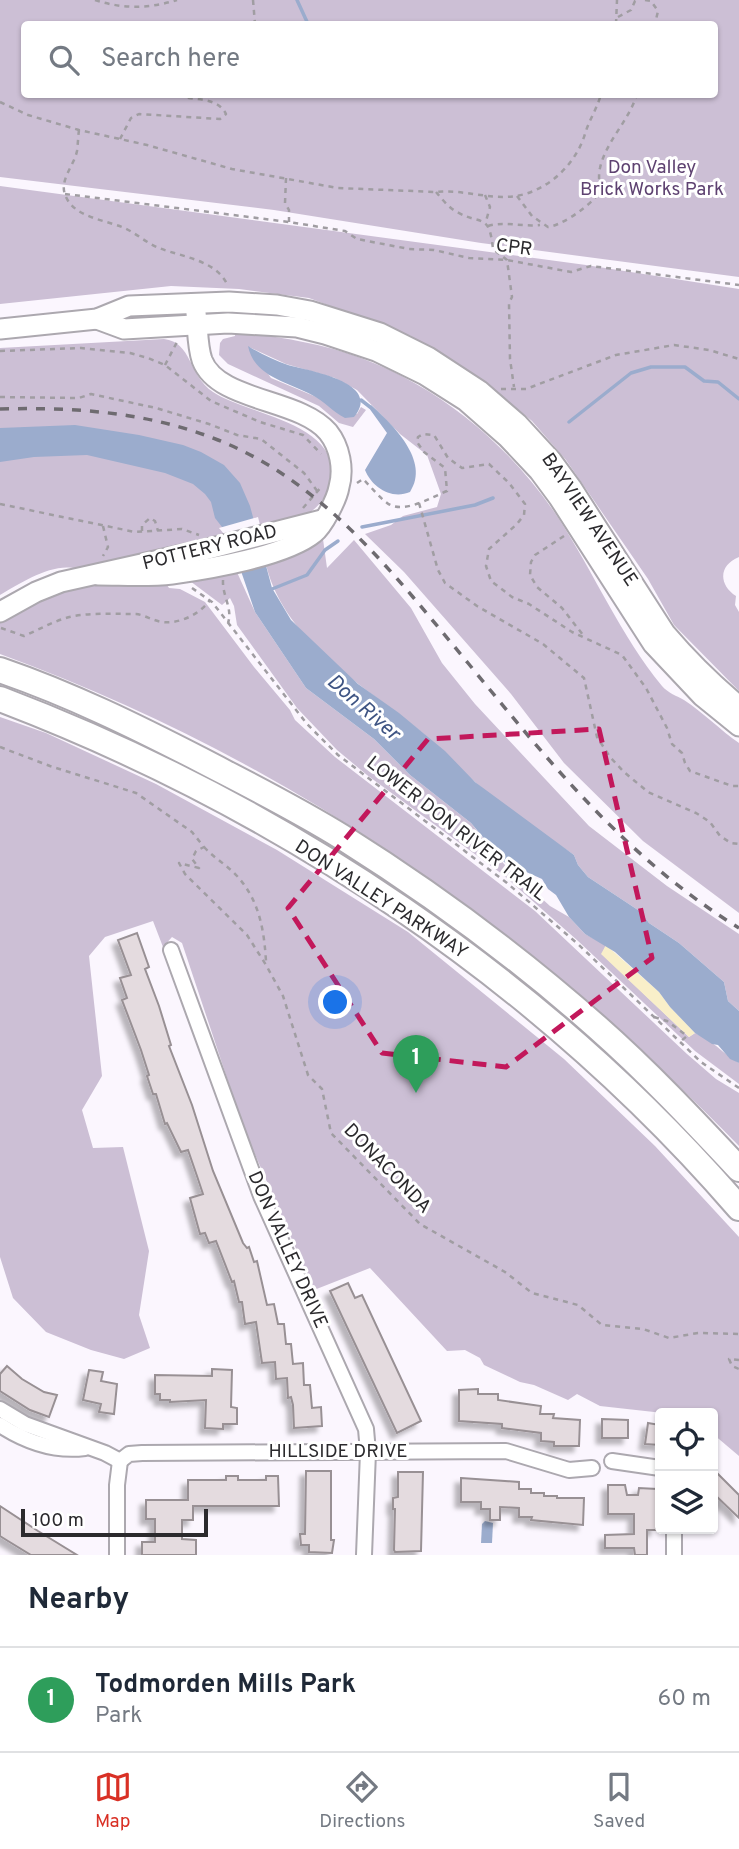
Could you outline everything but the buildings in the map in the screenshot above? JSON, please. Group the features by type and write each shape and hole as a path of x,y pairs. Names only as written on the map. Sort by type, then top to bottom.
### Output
{"highway":[{"name":"DON VALLEY PARKWAY","path":"0,670 65,695 183,751 340,836 410,883 495,944 596,1026 675,1100 739,1169"},
{"name":"DON VALLEY PARKWAY","path":"0,699 52,719 169,772 346,872 435,931 592,1057 679,1143 739,1208"}],"main road":[{"name":"BAYVIEW AVENUE","path":"0,330 97,319 129,306 195,302 277,305 346,321 380,333 428,357 480,391 518,424 552,461 665,633 686,659 739,706"},
{"name":"POTTERY ROAD","path":"0,612 48,587 98,568 171,574 228,561 283,540 322,520 335,502 341,481 341,464 334,441 322,426 304,415 227,385 214,377 202,360 195,302"},
{"name":"BAYVIEW AVENUE","path":"97,319 124,329 228,323 297,327 354,343 425,375 466,401 507,437 538,471 653,644 702,696 739,726"}],"street":[{"name":"DON VALLEY DRIVE","path":"171,950 261,1196 366,1429 368,1452 365,1555"},
{"path":"0,1409 25,1424 120,1461 117,1485 117,1555"},
{"path":"0,1425 18,1437 43,1446 67,1450 86,1448"},
{"name":"HILLSIDE DRIVE","path":"120,1461 129,1454 142,1453 506,1451 569,1470 592,1468"},
{"path":"612,1461 655,1467"},
{"path":"674,1534 674,1555"}],"path":[{"path":"95,0 131,8 177,0"},
{"path":"253,0 255,21"},
{"path":"617,0 617,21"},
{"path":"618,17 631,10 635,1 639,0"},
{"path":"645,0 651,1 658,11 656,21"},
{"path":"120,139 131,118 139,114 220,119 226,114 224,109 215,103 189,98"},
{"path":"0,108 1,103 27,115 79,130 232,169 345,189 450,191 517,196 544,186 561,173 583,143 584,134 597,111 600,98"},
{"path":"517,196 532,216 551,228 594,198 599,190 600,168 612,142 630,115 636,98"},
{"path":"79,130 77,153 66,176 65,192 73,206 91,217 119,225 157,248 207,265 225,279 230,291"},
{"path":"286,178 285,203 289,210 289,222"},
{"name":"CPR","path":"65,192 345,231 356,239 469,258 507,260 571,272 592,267 739,285"},
{"path":"436,192 457,212 487,225 504,223 512,227 542,224"},
{"path":"485,195 489,207 487,225 493,249 507,260 512,297 509,303 510,359 514,388"},
{"path":"165,365 177,342"},
{"path":"480,391 526,389 616,355 674,345 709,350 739,359"},
{"path":"0,351 81,348 130,353 165,365 211,401 260,422 303,436 314,445 324,460"},
{"path":"0,397 79,398 91,394 186,416 237,435 267,442 304,473 318,492"},
{"path":"350,484 354,485 363,479 388,504 406,506 420,504 447,491 445,468 424,452 417,442 418,437 423,434 434,435 448,458 462,468 489,464 509,483 524,504 524,514 517,524 489,549 487,573 491,580 512,597 529,604 584,638 622,655 635,670 667,728 672,744 682,753 690,771 739,786"},
{"path":"300,510 318,492 325,480"},
{"path":"0,503 103,526 142,531 182,529 193,531 201,538"},
{"path":"420,504 444,583 477,606 543,644 584,678 597,737 624,772 648,792 696,813 710,822 720,836 731,843 739,844"},
{"path":"142,531 142,525 150,518 155,521 158,531"},
{"path":"98,568 108,547 103,526"},
{"path":"577,527 535,555 531,562 530,575 534,583 562,608 584,638"},
{"path":"228,561 223,595 231,614 228,623"},
{"name":"LOWER DON RIVER TRAIL","path":"186,585 210,600 307,724 338,755 507,883 579,946 701,1062 739,1088"},
{"path":"0,627 24,636 47,624 87,614 135,614 169,622 195,616 210,600"},
{"path":"0,747 136,793 192,832 214,858 235,874 249,892 260,916 266,965"},
{"name":"DONACONDA","path":"204,847 197,851 192,859 199,868 179,863 185,874 247,935 266,965 282,996 308,1075 322,1088 331,1133 420,1224 505,1272 532,1293 578,1305 602,1325 643,1329 670,1338 698,1333 739,1334"},
{"path":"654,1017 681,1030 687,1036 680,1042"},
{"path":"739,1360 729,1359 732,1366 739,1368"}],"highlighted area":[{"path":"599,729 652,958 506,1067 382,1053 288,908 428,739"}],"green space":[{"name":"Don Valley Brick Works Park","path":"0,0 739,0 739,277 481,243 274,210 0,177"},
{"path":"0,186 586,265 739,289 739,557 732,560 723,575 726,586 736,596 735,605 739,612 739,691 674,625 648,579 566,460 532,421 490,387 411,336 309,298 239,289 171,286 0,304"},
{"path":"235,332 295,340 342,351 415,383 480,429 536,487 572,540 647,667 662,686 739,743 739,913 643,841 564,763 511,694 404,572 365,534 391,525 403,516 437,507 441,494 427,455 400,434 357,390 335,378 286,364 249,347 271,378 357,414 361,407 366,410 353,427 339,423 319,406 228,364 219,355 220,343 223,339 235,336"},
{"path":"164,339 180,346 199,377 213,392 290,424 309,434 323,447 331,463 330,484 325,497 312,511 294,521 77,569 58,568 37,575 0,595 0,348"},
{"path":"323,539 327,568 354,540 411,608 442,663 475,704 589,826 667,886 739,934 739,1011 728,1001 724,982 679,943 649,923 641,912 588,877 574,855 487,792 424,734 309,641 276,593 266,565 301,553"},
{"path":"236,570 255,612 306,688 374,739 410,775 471,823 504,864 550,906 569,917 585,934 606,945 602,954 689,1037 695,1033 701,1036 739,1063 739,1084 695,1051 502,874 337,750 297,708 237,625 230,598 222,605 190,581"},
{"path":"164,580 169,588 180,589 205,602 295,720 335,757 535,911 687,1054 716,1079 739,1093 739,1146 658,1066 574,992 488,922 398,857 304,798 207,744 106,696 0,654 0,621 34,602 83,585"},
{"path":"0,717 46,733 156,784 277,850 408,932 564,1059 655,1146 739,1237 739,1456 718,1438 718,1408 655,1408 655,1412 600,1406 577,1394 568,1400 484,1365 480,1358 465,1350 447,1351 370,1268 314,1290 244,1129 182,943 172,937 163,947 153,921 105,937 89,956 102,1076 82,1110 93,1148 123,1147 149,1251 139,1315 150,1348 124,1359 91,1350 46,1332 13,1298 0,1257"}],"sand":[{"path":"606,945 659,992 695,1033 689,1037 601,954"}],"water":[{"path":"248,346 283,363 326,375 351,387 359,395 360,405 354,417 345,418 316,397 265,372 251,356"},
{"path":"371,405 398,433 412,456 416,468 410,492 389,493 377,487 365,470 387,433 369,408"},
{"name":"Don River","path":"75,425 183,445 224,465 240,483 250,506 272,588 291,620 358,684 445,751 475,782 574,855 588,877 641,912 649,923 679,943 724,982 728,1001 739,1011 739,1063 730,1059 718,1045 695,1033 659,992 615,952 585,934 569,917 556,895 542,879 504,862 471,823 410,775 374,739 306,688 255,612 229,536 215,518 211,502 193,484 165,473 87,455 34,457 0,462 0,428"},
{"path":"485,1521 493,1523 492,1543 481,1543 482,1524"}],"pier":[{"path":"258,517 260,525 224,534 219,528"}],"waterway":[{"path":"297,0 307,21"},
{"path":"569,422 631,373 651,367 685,367 704,381 718,382 739,399"},
{"path":"361,400 370,407"},
{"path":"362,527 475,505 493,498"},
{"path":"272,589 307,575 325,550 338,541"}],"railway":[{"path":"0,409 111,413 165,423 218,440 257,458 292,481 326,507 386,566 529,737 592,807 661,872 739,928"}],"place":[{"name":"Todmorden Mills Park","path":"416,1093"}]}
